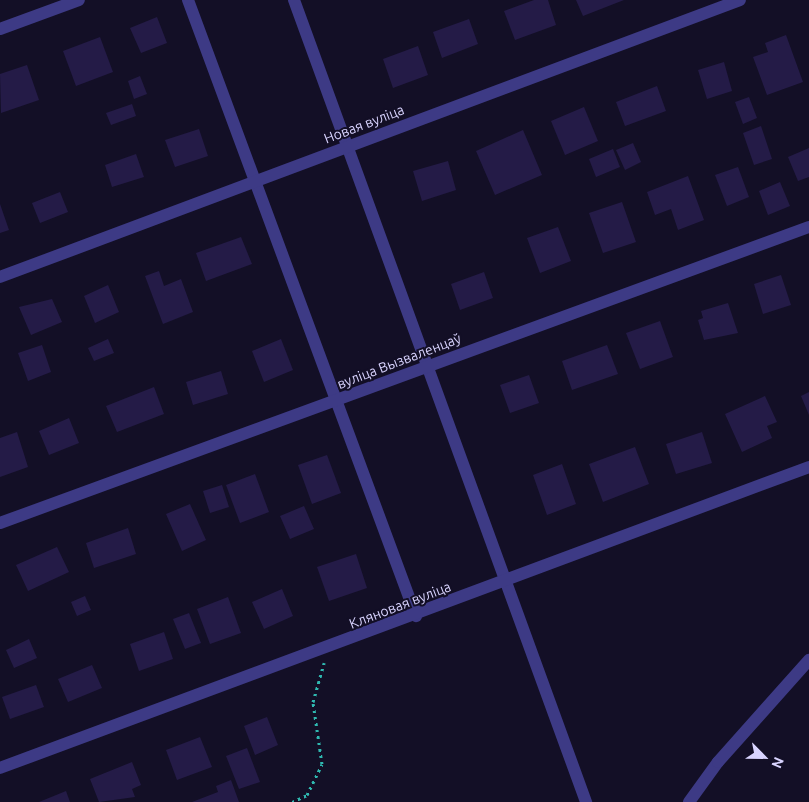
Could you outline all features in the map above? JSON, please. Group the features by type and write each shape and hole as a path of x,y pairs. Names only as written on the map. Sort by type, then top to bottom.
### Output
{"street":[{"path":"0,29 79,0"},
{"path":"188,0 416,616"},
{"path":"294,0 425,366 586,802"},
{"name":"Новая вуліца","path":"0,277 256,183 346,146 740,0"},
{"name":"вуліца Вызваленцаў","path":"0,523 809,227"},
{"name":"Кляновая вуліца","path":"0,768 416,616 809,467"},
{"path":"689,802 718,762 809,660"}],"path":[{"path":"292,802 307,795 322,764 313,702 328,648"}],"building":[{"path":"534,0 548,0 556,25 515,40 504,11"},
{"path":"576,0 624,0 583,16"},
{"path":"157,17 167,43 141,53 130,28"},
{"path":"469,19 478,44 442,58 433,32"},
{"path":"786,35 803,82 767,95 753,57 768,52 765,43"},
{"path":"100,37 113,72 76,86 63,51"},
{"path":"418,46 428,75 393,88 383,59"},
{"path":"724,62 732,91 707,99 698,70"},
{"path":"27,65 39,100 1,113 0,74"},
{"path":"140,76 147,94 134,99 128,81"},
{"path":"657,86 666,111 625,126 616,102"},
{"path":"749,97 757,118 743,124 735,102"},
{"path":"132,104 136,116 111,125 106,113"},
{"path":"584,107 598,141 565,155 551,121"},
{"path":"761,126 772,159 754,165 743,133"},
{"path":"199,129 208,156 175,167 165,140"},
{"path":"523,130 542,175 495,195 476,151"},
{"path":"633,143 641,162 625,170 616,150"},
{"path":"809,148 809,177 798,181 788,157"},
{"path":"613,149 620,167 596,177 589,159"},
{"path":"136,154 144,177 112,187 105,165"},
{"path":"448,161 456,190 422,201 413,171"},
{"path":"738,167 749,197 727,206 715,175"},
{"path":"688,176 704,220 678,230 671,209 655,215 647,192"},
{"path":"780,182 790,206 768,215 759,191"},
{"path":"60,192 68,212 40,223 32,203"},
{"path":"622,202 636,242 603,253 589,213"},
{"path":"0,204 9,230 0,233"},
{"path":"558,227 571,261 540,273 527,238"},
{"path":"241,237 252,264 206,281 196,253"},
{"path":"159,271 164,286 181,279 193,312 163,324 145,276"},
{"path":"484,272 493,298 460,310 451,284"},
{"path":"781,275 791,305 763,314 754,284"},
{"path":"108,285 119,312 95,323 84,296"},
{"path":"52,299 62,322 31,335 19,307"},
{"path":"728,303 738,333 704,340 698,320 703,318 701,311"},
{"path":"660,321 673,357 640,369 626,333"},
{"path":"108,339 114,353 94,361 88,348"},
{"path":"281,339 293,370 264,382 252,351"},
{"path":"42,345 51,372 28,381 18,353"},
{"path":"607,345 618,374 572,390 562,361"},
{"path":"221,371 228,394 193,405 186,382"},
{"path":"529,375 539,403 510,413 500,385"},
{"path":"154,387 164,414 117,432 106,406"},
{"path":"809,392 809,415 801,396"},
{"path":"765,396 777,422 767,426 772,438 742,452 725,414"},
{"path":"69,418 79,443 49,455 39,431"},
{"path":"17,432 28,467 0,477 0,438"},
{"path":"702,432 712,463 676,474 666,444"},
{"path":"635,447 649,484 603,502 589,464"},
{"path":"327,455 341,493 312,504 298,465"},
{"path":"562,464 576,504 547,515 533,475"},
{"path":"255,474 269,512 240,523 226,485"},
{"path":"222,485 229,507 210,513 203,491"},
{"path":"190,504 206,540 182,551 166,514"},
{"path":"304,506 314,529 290,539 280,516"},
{"path":"128,528 136,554 94,568 86,543"},
{"path":"57,547 69,572 28,591 16,565"},
{"path":"356,554 367,588 329,601 317,567"},
{"path":"282,589 293,616 264,629 252,602"},
{"path":"85,596 91,610 77,616 71,602"},
{"path":"228,597 241,633 210,644 197,609"},
{"path":"189,613 201,643 185,649 173,619"},
{"path":"164,632 173,659 139,671 130,644"},
{"path":"29,639 37,658 14,668 6,650"},
{"path":"92,665 102,688 68,702 58,679"},
{"path":"36,685 44,707 10,719 2,697"},
{"path":"267,717 278,745 255,755 244,726"},
{"path":"200,737 212,767 177,780 166,750"},
{"path":"247,748 260,782 239,789 226,756"},
{"path":"132,762 141,785 132,789 135,797 99,802 90,779"},
{"path":"231,780 239,802 192,802 218,792 216,786"},
{"path":"66,791 70,802 39,802"}]}
